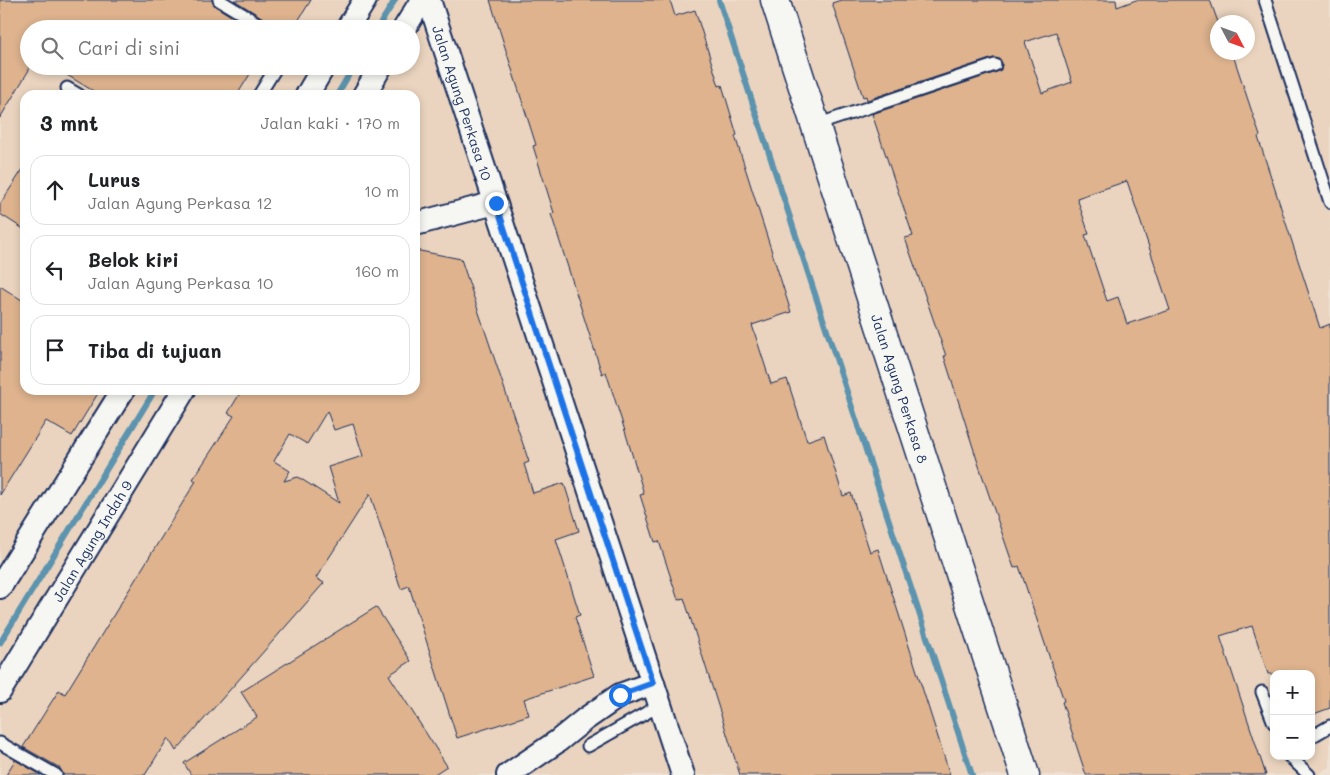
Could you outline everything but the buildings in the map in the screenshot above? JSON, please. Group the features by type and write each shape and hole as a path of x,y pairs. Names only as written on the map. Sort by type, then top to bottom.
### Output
{"street":[{"path":"353,20 365,0"},
{"path":"410,20 422,0"},
{"name":"Jalan Agung Perkasa 10","path":"429,0 683,775"},
{"name":"Jalan Agung Perkasa 8","path":"775,0 1025,775"},
{"path":"310,90 319,75"},
{"path":"367,90 376,75"},
{"path":"420,223 496,203"},
{"path":"0,587 120,395"},
{"name":"Jalan Agung Indah 9","path":"0,691 181,395"},
{"path":"508,775 620,695 653,683"}],"lane":[{"path":"219,0 252,20"},
{"path":"1265,0 1330,202"},
{"path":"816,125 995,65"},
{"path":"262,90 271,75"},
{"path":"1262,692 1271,715"},
{"path":"588,746 660,705"},
{"path":"1315,735 1330,726"},
{"path":"0,743 56,775"},
{"path":"1293,760 1309,775"}],"shaded area":[{"path":"0,0 1330,0 1330,767 1317,775 0,775"}],"waterway":[{"path":"383,20 395,0"},
{"path":"719,0 972,775"},
{"path":"340,90 349,75"},
{"path":"0,643 152,395"}],"route":[{"path":"496,203 653,683 620,695"}]}
